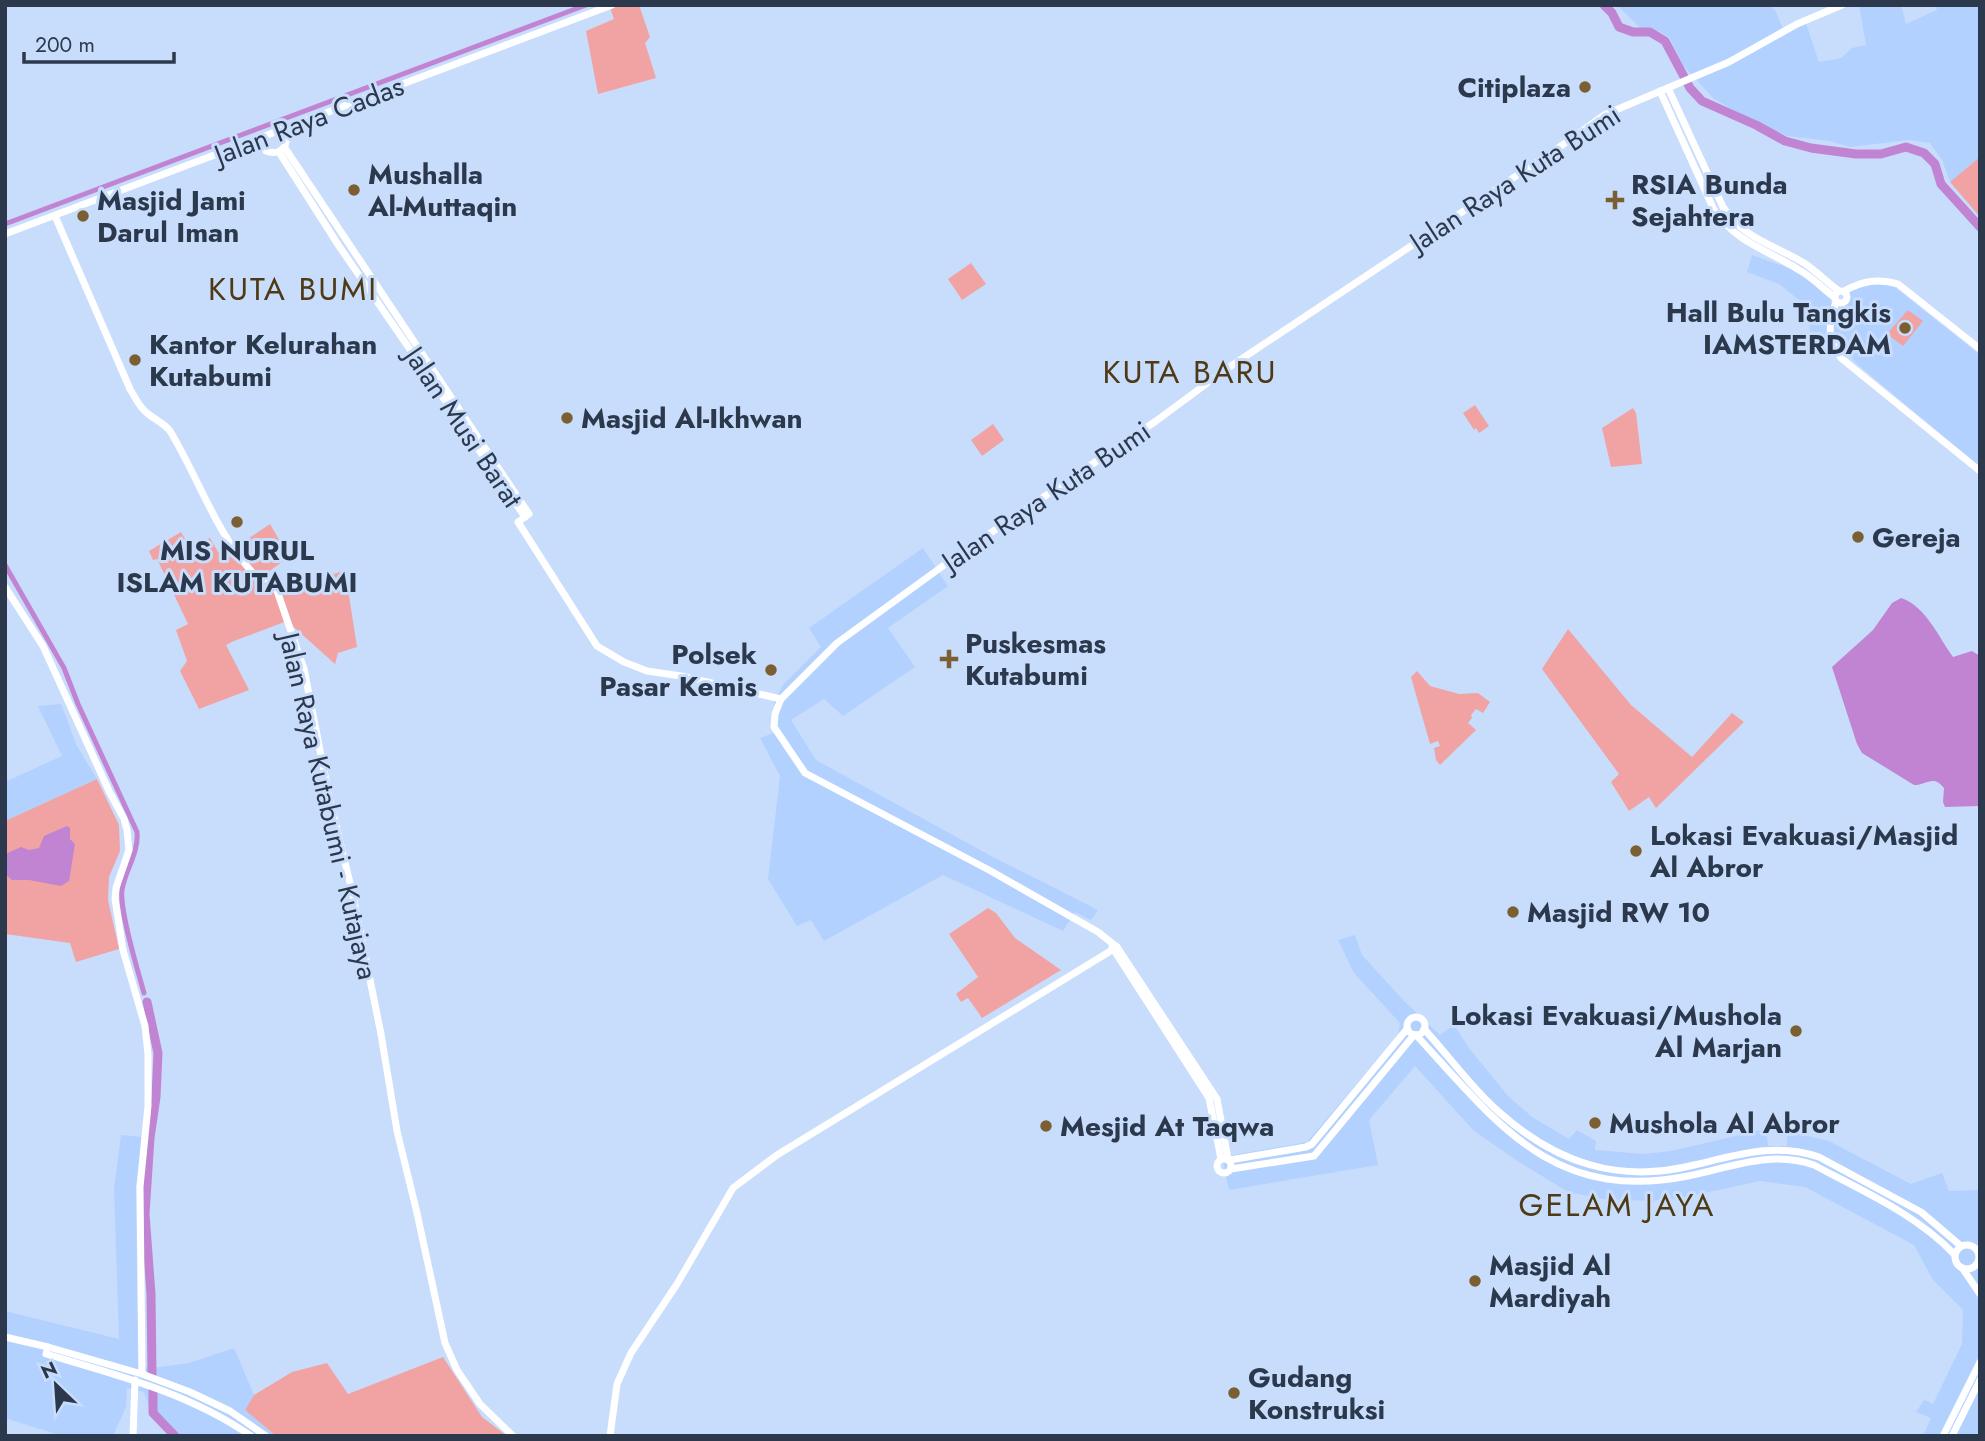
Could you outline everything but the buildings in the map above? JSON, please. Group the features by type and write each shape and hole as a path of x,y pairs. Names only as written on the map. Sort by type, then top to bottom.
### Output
{"street":[{"name":"Jalan Raya Cadas","path":"5,234 612,5"},
{"name":"Jalan Raya Kuta Bumi","path":"781,699 837,643 958,555 1156,421 1215,377 1595,121 1729,62 1797,24 1842,5"},
{"path":"1668,88 1673,111 1714,210 1723,223 1751,246 1797,268 1838,295"},
{"path":"282,150 287,138 284,129"},
{"name":"Jalan Musi Barat","path":"257,140 266,151 282,150 527,515 518,523 597,646 624,662 647,671 781,699"},
{"name":"Jalan Raya Kutabumi - Kutajaya","path":"55,216 139,405 147,413 164,422 217,520 242,559 256,576 267,578 275,585 304,670 381,1034 397,1131 444,1343 457,1370 480,1405 513,1436"},
{"path":"1980,349 1898,284 1882,279 1869,281 1838,295 1830,319 1829,331 1841,358 1980,471"},
{"path":"5,587 44,646 127,830 129,850 115,899 123,950 145,1026 148,1055 148,1106 139,1187 142,1374"},
{"path":"781,699 775,714 774,727 805,772 989,870 1098,932 1114,946 1217,1099 1227,1162"},
{"path":"610,1436 617,1384 631,1353 677,1284 724,1202 740,1181 778,1154 1114,946"},
{"path":"1227,1162 1312,1144 1407,1029 1409,1019 1417,1016 1423,1020 1424,1029 1497,1110 1520,1130 1553,1151 1574,1160 1596,1168 1645,1173 1686,1167 1754,1151 1802,1151 1819,1157 1921,1212 1961,1246"},
{"path":"1407,1029 1512,1136 1581,1175 1618,1181 1646,1181 1687,1176 1755,1159 1798,1160 1814,1165 1914,1220 1938,1237 1954,1254 1956,1263 1980,1294"},
{"path":"1227,1162 1314,1156 1415,1035 1424,1029"},
{"path":"1954,1254 1961,1246 1968,1244 1975,1247 1979,1262 1972,1268 1963,1269"},
{"path":"5,1337 228,1414 251,1436"},
{"path":"47,1350 142,1374 190,1392 266,1436"},
{"path":"1943,1436 1980,1362"},
{"path":"133,1436 135,1380"},
{"path":"1952,1436 1980,1380"}],"shaded area":[{"path":"609,5 639,5 650,37 645,43 656,78 598,94 586,31 614,19"},
{"path":"1617,5 1768,5 1775,10 1785,33 1806,23 1819,62 1841,58 1852,48 1866,45 1859,5 1901,5 1906,24 1937,10 1935,5 1980,5 1980,157 1950,182 1942,160 1930,143 1908,140 1850,147 1830,141 1787,136 1713,98 1683,65 1669,37 1659,31 1641,29"},
{"path":"1980,157 1980,217 1950,182"},
{"path":"1752,255 1803,273 1829,296 1835,313 1852,287 1872,280 1892,285 1980,355 1980,467 1856,363 1836,338 1810,337 1809,308 1779,284 1747,272"},
{"path":"971,263 986,284 962,300 948,279"},
{"name":"Hall Bulu Tangkis IAMSTERDAM","path":"1908,310 1923,321 1903,346 1887,334"},
{"path":"1475,405 1489,426 1479,433 1463,413"},
{"path":"1633,408 1636,413 1642,464 1611,467 1602,428"},
{"path":"993,424 1004,440 982,456 971,440"},
{"path":"270,524 289,557 264,575 278,595 345,570 357,647 338,653 335,664 287,621 234,641 226,645 249,690 199,709 180,671 187,661 176,630 188,624 157,559 153,560 149,551 181,532 189,546 210,538 221,557"},
{"path":"923,548 948,586 888,628 915,667 843,716 824,699 791,720 816,760 993,857 1098,910 1091,920 1075,912 1063,931 943,875 824,941 811,920 797,926 768,879 780,776 760,738 776,732 774,702 783,685 821,647 809,628"},
{"path":"1901,598 1925,615 1953,657 1972,651 1980,656 1980,806 1945,807 1944,788 1940,784 1933,781 1914,785 1862,753 1857,744 1832,667 1873,630 1892,603"},
{"path":"1568,629 1631,705 1692,757 1732,713 1744,722 1656,808 1649,797 1629,811 1611,782 1619,774 1542,669"},
{"path":"1417,671 1430,686 1459,694 1478,693 1490,702 1483,713 1476,709 1471,715 1468,723 1476,730 1440,765 1436,760 1434,748 1440,746 1438,741 1430,744 1411,677"},
{"path":"61,704 77,746 97,779 5,821 5,782 62,756 38,706"},
{"path":"97,779 119,825 120,851 109,877 108,900 119,949 76,962 70,943 5,934 5,821"},
{"path":"67,826 70,828 70,839 75,844 69,881 61,886 12,880 5,874 5,854 21,847 29,850 39,848 44,836"},
{"path":"988,908 996,913 1015,938 1061,970 982,1018 968,998 961,1002 956,994 978,977 949,934"},
{"path":"1355,935 1362,955 1440,1035 1454,1025 1507,1095 1532,1117 1569,1139 1577,1130 1596,1141 1595,1150 1644,1154 1671,1151 1766,1129 1768,1146 1787,1146 1787,1131 1829,1141 1911,1184 1942,1173 1949,1191 1980,1190 1980,1436 1923,1436 1931,1418 1916,1412 1924,1400 1933,1404 1962,1344 1963,1310 1933,1280 1914,1245 1805,1187 1760,1181 1676,1199 1649,1201 1603,1199 1568,1192 1474,1131 1415,1066 1369,1120 1378,1165 1229,1190 1222,1157 1307,1142 1398,1035 1400,1023 1354,973 1338,940"},
{"path":"121,1135 142,1137 136,1186 138,1365 152,1368 189,1363 234,1348 254,1395 245,1410 276,1436 179,1436 149,1406 144,1392 127,1388 126,1407 113,1436 62,1436 5,1418 5,1311 119,1339 114,1189"},
{"path":"443,1357 482,1417 507,1436 276,1436 245,1410 254,1395 292,1372 327,1363 348,1394"}],"waterway":[{"path":"5,224 586,5"},
{"path":"1604,5 1612,13 1619,27 1633,32 1650,32 1665,41 1690,88 1702,101 1785,141 1811,148 1856,154 1881,154 1906,147 1924,153 1935,164 1941,184 1980,227"},
{"path":"5,565 64,668 137,832 136,847 122,890 122,899 144,993"},
{"path":"147,1002 158,1053 145,1214 151,1294 152,1375"},
{"path":"153,1390 153,1413 175,1436"}],"place":[{"name":"Citiplaza","path":"1585,87"},
{"name":"Mushalla Al-Muttaqin","path":"354,190"},
{"name":"RSIA Bunda Sejahtera","path":"1615,200"},
{"name":"Masjid Jami Darul Iman","path":"83,216"},
{"name":"Hall Bulu Tangkis IAMSTERDAM","path":"1905,328"},
{"name":"Kantor Kelurahan Kutabumi","path":"135,360"},
{"name":"Masjid Al-Ikhwan","path":"567,418"},
{"name":"MIS NURUL ISLAM KUTABUMI","path":"237,522"},
{"name":"Gereja","path":"1858,537"},
{"name":"Puskesmas Kutabumi","path":"949,659"},
{"name":"Polsek Pasar Kemis","path":"771,670"},
{"name":"Lokasi Evakuasi/Masjid Al Abror","path":"1636,851"},
{"name":"Masjid RW 10","path":"1513,912"},
{"name":"Lokasi Evakuasi/Mushola Al Marjan","path":"1796,1031"},
{"name":"Mushola Al Abror","path":"1595,1123"},
{"name":"Mesjid At Taqwa","path":"1046,1126"},
{"name":"Masjid Al Mardiyah","path":"1475,1281"},
{"name":"Gudang Konstruksi","path":"1234,1393"}],"district":[{"name":"KUTA BUMI","path":"293,289"},
{"name":"KUTA BARU","path":"1190,372"},
{"name":"GELAM JAYA","path":"1617,1205"}]}
